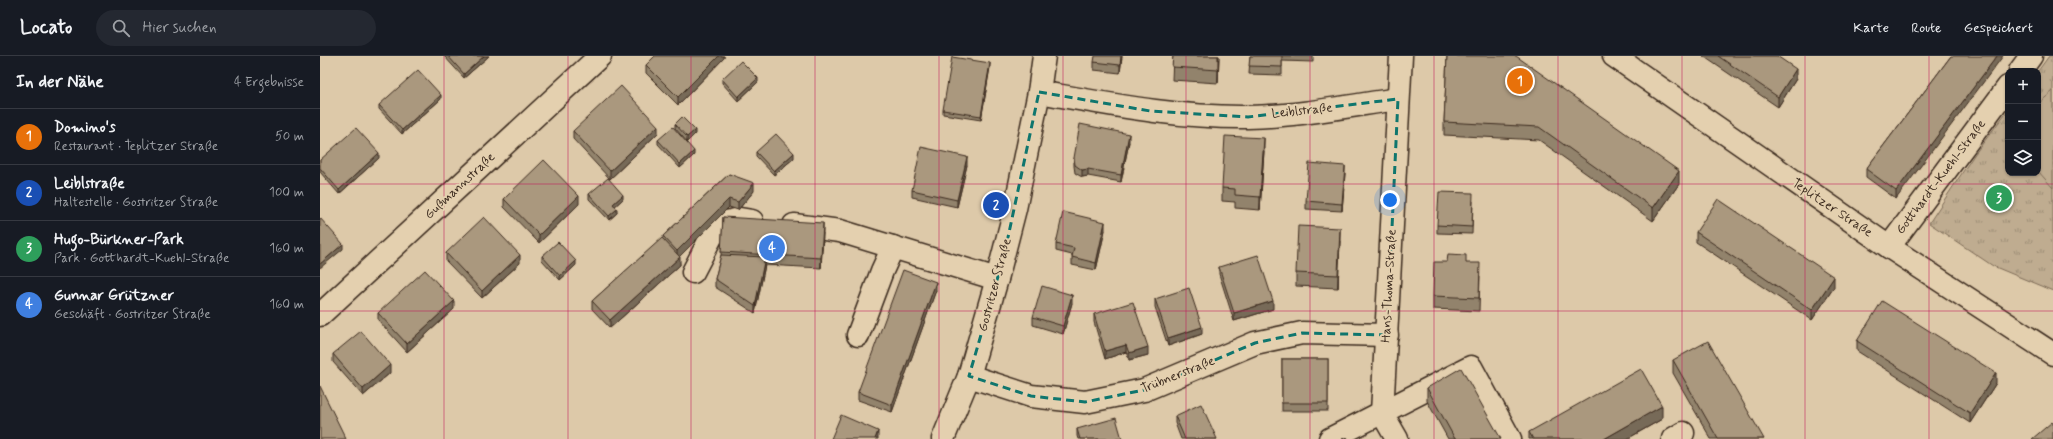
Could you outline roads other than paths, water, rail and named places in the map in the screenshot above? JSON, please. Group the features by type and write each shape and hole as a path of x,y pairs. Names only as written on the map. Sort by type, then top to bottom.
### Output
{"street":[{"name":"Gußmannstraße","path":"320,316 600,56"},
{"name":"Gostritzer Straße","path":"943,439 969,376 998,280 1040,92 1044,56"},
{"name":"Hans-Thoma-Straße","path":"1382,413 1401,56"},
{"name":"Teplitzer Straße","path":"1614,56 1889,247 2053,354"},
{"path":"2022,68 2031,56"},
{"name":"Gotthardt-Kuehl-Straße","path":"1889,247 2005,91"},
{"name":"Leiblstraße","path":"1040,92 1150,111 1198,116 1241,117 1297,113 1398,99"},
{"path":"693,272 718,224 740,219 840,231 998,280"},
{"path":"858,335 882,271 893,247"},
{"name":"Trübnerstraße","path":"969,376 1031,396 1085,402 1144,390 1255,343 1302,333 1387,335"},
{"path":"1330,439 1471,367 1510,439"},
{"path":"1382,413 1397,439"}],"place":[{"name":"Domino's","path":"1520,81"},
{"name":"Hugo-Bürkner-Park","path":"1999,198"},
{"name":"Leiblstraße","path":"996,205"},
{"name":"Gunnar Grützner","path":"772,248"}]}
